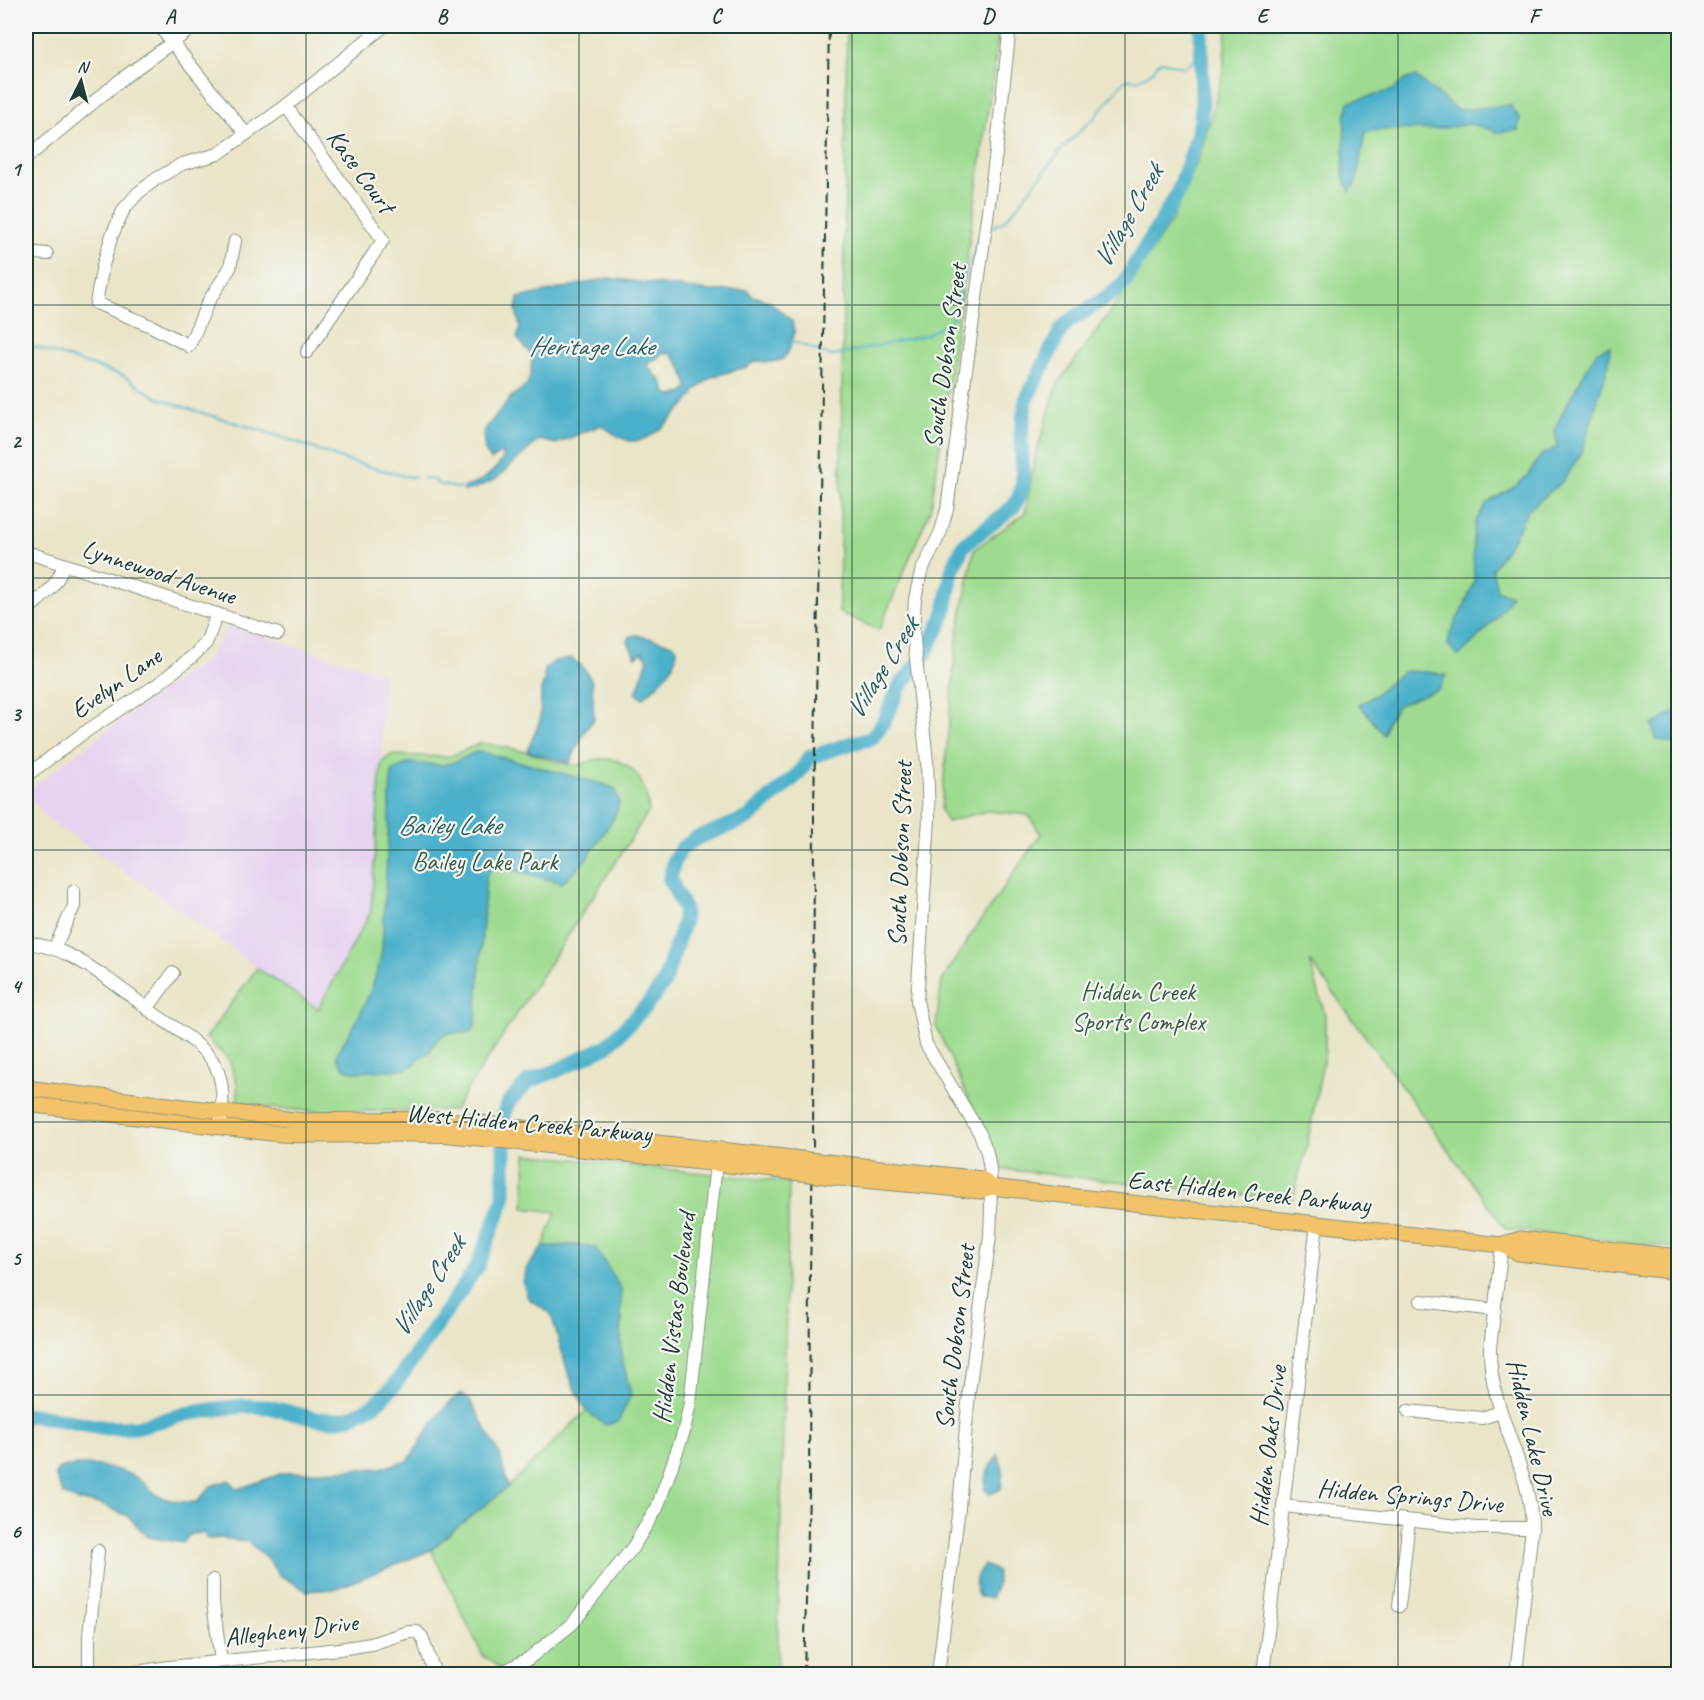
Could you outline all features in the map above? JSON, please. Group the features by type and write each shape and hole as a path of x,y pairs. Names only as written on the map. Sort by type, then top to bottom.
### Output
{"main road":[{"name":"West Hidden Creek Parkway","path":"26,1088 221,1119 290,1134 385,1127 451,1135 567,1140 843,1171"},
{"name":"West Hidden Creek Parkway","path":"26,1104 221,1119"},
{"name":"East Hidden Creek Parkway","path":"843,1171 982,1179 991,1186 1502,1245 1520,1239 1678,1268"}],"street":[{"path":"159,26 246,134"},
{"path":"26,158 123,78 195,26"},
{"path":"236,241 230,267 208,303 189,346 151,326 96,303 112,235 124,209 131,201 156,179 182,164 218,154 286,106 384,26"},
{"name":"South Dobson Street","path":"938,1674 990,1236 991,1186 984,1143 926,1044 916,1001 929,818 927,762 913,630 915,599 921,572 940,531 947,509 995,156 1010,26"},
{"name":"Kase Court","path":"286,106 383,240 307,352"},
{"path":"26,252 47,254"},
{"name":"Lynnewood Avenue","path":"26,552 278,634"},
{"path":"26,610 50,590 59,579 64,565"},
{"name":"Evelyn Lane","path":"26,776 82,734 158,684 193,656 206,643 217,614"},
{"path":"54,949 74,906 74,891"},
{"path":"26,942 69,955 95,971 196,1044 215,1065 221,1080 223,1101 221,1119"},
{"path":"147,1008 173,973"},
{"name":"Hidden Vistas Boulevard","path":"502,1674 528,1659 572,1624 633,1547 657,1508 684,1431 690,1403 717,1157"},
{"name":"Hidden Oaks Drive","path":"1263,1674 1317,1223"},
{"name":"Hidden Lake Drive","path":"1502,1245 1490,1364 1500,1412 1527,1488 1532,1511 1515,1674"},
{"path":"1421,1301 1495,1310"},
{"path":"1408,1411 1472,1418 1482,1418 1500,1412"},
{"name":"Hidden Springs Drive","path":"1284,1506 1476,1528 1532,1528"},
{"path":"1399,1606 1409,1521"},
{"path":"90,1674 88,1636 98,1551"},
{"path":"213,1580 213,1603 221,1661"},
{"name":"Allegheny Drive","path":"123,1674 169,1671 221,1661 339,1649 371,1644 408,1632 417,1632 422,1637 435,1674"}],"shaded area":[{"path":"229,625 383,673 381,763 371,911 318,1009 47,819 26,792 120,720 206,660"}],"green space":[{"path":"847,26 1000,26 931,508 879,630 839,612"},
{"name":"Hidden Creek Sports Complex","path":"1227,26 1678,26 1678,1248 1506,1229 1310,961 1325,1015 1325,1051 1306,1151 1292,1200 1000,1169 936,1026 942,981 968,939 1041,834 1028,815 986,811 947,822 941,810 957,637 974,550 1025,513 1035,458 1057,385 1123,294 1171,222 1200,156 1223,73"},
{"name":"Bailey Lake Park","path":"481,743 571,765 598,759 620,762 628,766 641,781 648,800 649,811 454,1110 328,1112 279,1109 238,1102 237,1083 229,1060 206,1038 257,968 318,1009 371,911 381,763 391,755 449,757"},
{"path":"526,1154 789,1182 777,1674 508,1674 483,1656 431,1550 508,1487 586,1411 606,1425 631,1395 621,1354 622,1317 595,1247 571,1245 543,1247 556,1212 524,1208"}],"water":[{"path":"1416,77 1457,110 1510,105 1520,118 1518,130 1498,132 1470,124 1436,129 1365,132 1357,179 1350,192 1343,175 1345,118 1349,102 1393,90 1406,79"},
{"name":"Heritage Lake","path":"608,278 709,291 747,290 753,296 769,301 792,321 795,332 789,351 782,360 756,361 746,367 711,377 694,392 673,418 648,437 639,441 626,440 601,425 556,444 539,440 496,479 464,491 465,487 486,477 503,459 503,454 500,453 491,460 485,451 483,434 511,397 527,385 531,372 532,355 517,338 520,327 516,310 518,298","holes":["664,353 672,354 686,378 688,387 685,392 672,396 666,393 660,379 647,365"]},
{"path":"1610,346 1609,363 1581,454 1563,481 1527,511 1515,536 1492,569 1497,590 1511,596 1494,621 1459,656 1448,645 1450,633 1474,582 1475,522 1487,503 1517,485 1528,475 1541,455 1557,447 1555,429 1565,407 1597,351"},
{"path":"637,635 672,644 677,648 670,669 643,698 636,693 648,659 642,652 636,657 628,642 630,636"},
{"path":"571,658 582,666 592,681 594,719 583,734 570,763 527,751 540,721 541,690 545,669 555,661"},
{"path":"1404,671 1446,675 1439,689 1398,705 1388,721 1384,735 1359,704"},
{"path":"1678,710 1678,745 1656,739 1652,725"},
{"name":"Bailey Lake","path":"475,752 615,789 619,803 614,818 585,861 562,883 500,867 491,868 486,877 476,1021 470,1033 445,1034 436,1040 429,1053 405,1069 355,1072 345,1069 337,1058 337,1053 365,1004 375,979 382,951 393,770 409,763 441,765 455,762"},
{"path":"571,1245 595,1247 621,1289 621,1354 631,1395 618,1422 606,1425 586,1411 568,1373 551,1314 528,1298 523,1283 527,1267 543,1247"},
{"path":"461,1393 470,1400 500,1455 508,1487 431,1550 335,1589 307,1591 279,1575 265,1556 248,1542 223,1538 207,1539 204,1533 190,1534 183,1543 148,1537 128,1516 100,1504 77,1501 63,1494 55,1475 59,1468 99,1466 119,1470 137,1478 165,1499 197,1502 211,1486 229,1480 238,1489 283,1473 380,1468 408,1461 446,1406"},
{"path":"998,1455 1003,1469 1001,1489 990,1494 984,1489 988,1470"},
{"path":"984,1565 997,1571 997,1585 991,1598 979,1597 975,1584 978,1573"}],"waterway":[{"name":"Village Creek","path":"26,1416 33,1415 107,1428 136,1427 186,1414 246,1406 269,1407 316,1419 335,1420 351,1417 374,1405 394,1386 477,1267 504,1199 504,1114 508,1103 529,1081 556,1071 607,1046 647,1005 664,983 684,920 684,909 670,879 674,861 682,848 697,838 748,818 798,774 810,757 871,739 883,723 900,686 921,661 941,622 952,571 963,546 1013,507 1018,499 1023,478 1021,435 1026,400 1061,330 1068,322 1113,293 1125,281 1177,195 1201,121 1201,26"},
{"path":"992,227 1003,222 1062,149 1094,119 1123,82 1130,79 1138,80 1153,71 1159,62 1163,61 1184,67 1202,53"},
{"path":"791,341 832,356 926,335 951,321 979,236"},
{"path":"26,344 124,376 158,398 196,411 276,435 348,461 416,477"},
{"path":"424,478 437,481 437,484 467,488"}],"railway":[{"path":"804,1674 809,1492 813,1159 814,806 829,26"}]}
